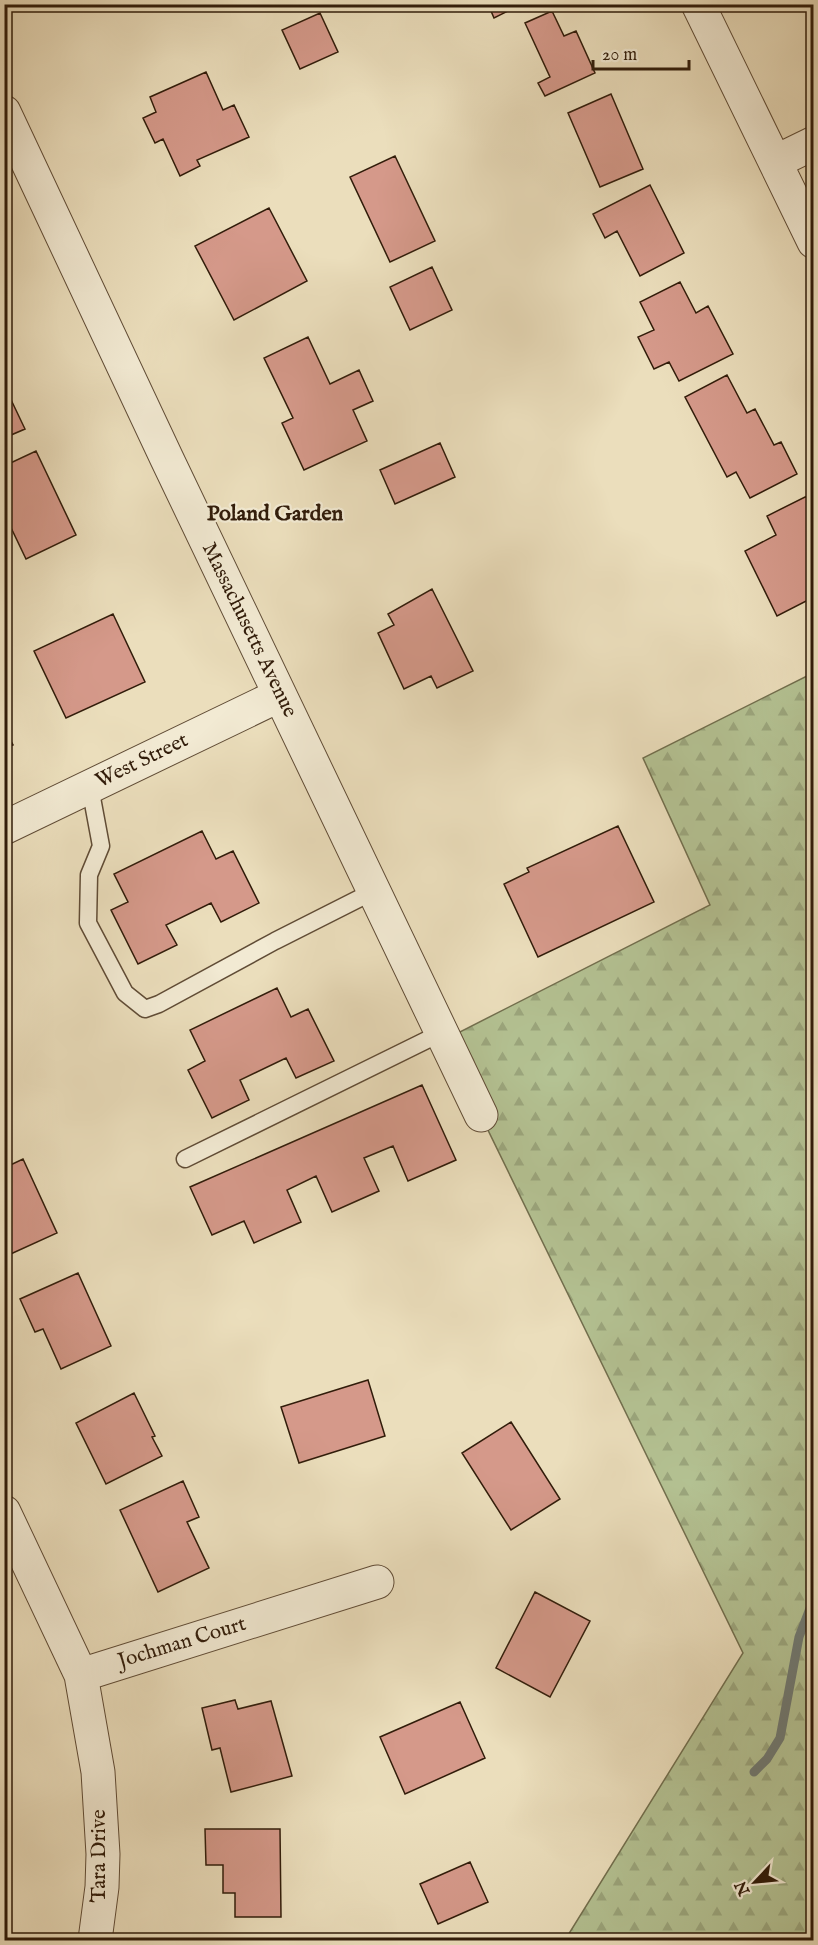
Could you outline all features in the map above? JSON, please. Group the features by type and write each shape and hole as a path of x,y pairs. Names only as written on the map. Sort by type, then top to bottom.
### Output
{"street":[{"path":"698,4 813,242"},
{"name":"Massachusetts Avenue","path":"4,112 167,459 481,1115"},
{"path":"775,162 813,143"},
{"name":"West Street","path":"4,828 280,695"},
{"path":"4,1512 81,1674"},
{"name":"Jochman Court","path":"81,1674 377,1582"},
{"name":"Tara Drive","path":"81,1674 98,1772 102,1876 95,1941"}],"lane":[{"path":"90,787 101,846 89,875 88,923 125,993 145,1009 159,1004 374,891"},
{"path":"184,1159 441,1033"}],"green space":[{"path":"813,673 813,1940 565,1940 743,1653 444,1040 710,905 643,758"}],"building":[{"path":"488,4 522,4 494,18"},
{"path":"552,11 564,36 576,31 595,73 545,96 538,83 550,77 525,23"},
{"path":"320,13 338,52 300,69 282,30"},
{"path":"206,72 223,110 234,105 249,137 197,160 200,166 180,176 163,139 155,143 143,118 156,112 150,97"},
{"path":"611,94 643,169 600,187 568,113"},
{"path":"395,156 435,241 390,262 350,177"},
{"path":"650,185 684,253 640,276 617,231 605,238 593,214"},
{"path":"269,208 307,281 234,320 195,246"},
{"path":"432,267 452,310 410,330 390,287"},
{"path":"680,282 696,313 708,306 733,354 679,381 669,362 654,369 638,337 654,330 640,302"},
{"path":"308,337 330,384 359,370 373,401 353,410 367,441 304,470 282,423 293,418 264,358"},
{"path":"727,375 747,413 755,409 774,445 781,442 797,474 750,498 736,472 727,477 685,397"},
{"path":"4,385 25,429 4,438"},
{"path":"440,443 455,477 395,504 380,470"},
{"path":"36,451 76,535 26,559 4,513 4,466"},
{"path":"807,496 814,509 814,607 810,599 777,616 745,551 776,535 767,516"},
{"path":"432,589 473,671 437,688 431,676 404,689 378,633 394,625 388,614"},
{"path":"113,614 145,682 66,718 34,651"},
{"path":"4,728 13,745 4,749"},
{"path":"618,826 654,902 538,957 504,884 529,872 527,868"},
{"path":"202,831 216,859 233,851 259,903 221,922 211,903 166,925 177,945 138,964 111,910 128,902 114,874"},
{"path":"277,988 291,1017 308,1009 334,1061 296,1078 286,1058 240,1080 249,1100 212,1118 188,1070 205,1061 190,1030"},
{"path":"422,1085 456,1160 408,1181 393,1146 364,1158 379,1191 332,1212 316,1176 287,1190 301,1222 254,1243 244,1221 212,1235 190,1187"},
{"path":"23,1159 57,1233 4,1257 4,1168"},
{"path":"78,1273 111,1346 61,1369 43,1329 35,1332 20,1299"},
{"path":"368,1380 385,1436 299,1463 281,1407"},
{"path":"134,1393 162,1456 106,1484 76,1423"},
{"path":"511,1422 560,1499 511,1530 462,1453"},
{"path":"183,1481 199,1517 187,1522 209,1568 158,1592 120,1510"},
{"path":"535,1592 590,1621 550,1697 496,1668"},
{"path":"235,1700 238,1709 271,1701 292,1776 231,1792 220,1748 212,1750 202,1708"},
{"path":"460,1702 485,1758 405,1794 380,1737"},
{"path":"205,1829 280,1829 281,1917 235,1917 235,1893 223,1893 223,1865 206,1865"},
{"path":"470,1862 488,1902 438,1924 420,1884"}],"waterway":[{"path":"754,1772 767,1759 780,1738 799,1637 814,1598"}],"district":[{"name":"Poland Garden","path":"275,514"}]}
